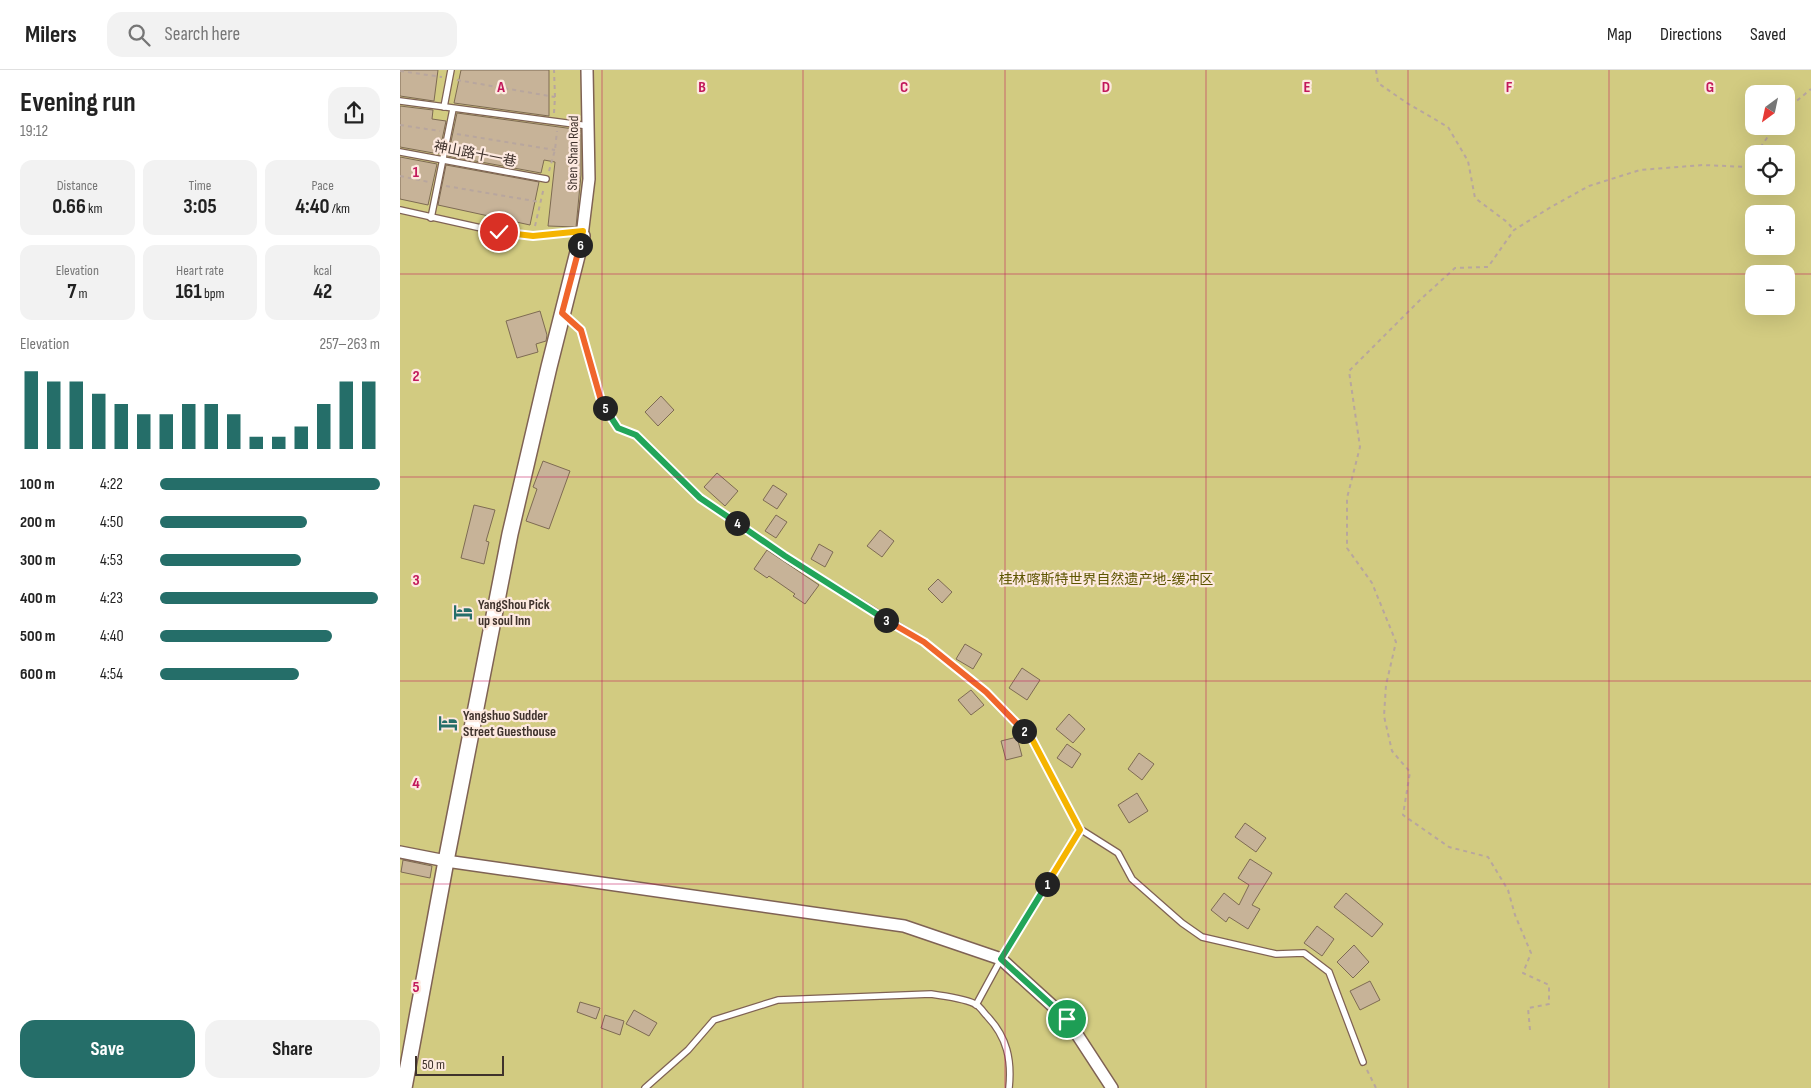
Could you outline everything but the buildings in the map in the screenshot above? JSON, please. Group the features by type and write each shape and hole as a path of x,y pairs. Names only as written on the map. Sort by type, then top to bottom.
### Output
{"main road":[{"path":"404,1088 510,534 582,234"}],"street":[{"name":"Shen Shan Road","path":"582,234 589,179 587,70"},
{"path":"400,852 446,861 904,926 1001,959 1067,1019 1112,1088"}],"lane":[{"path":"444,107 451,70"},
{"path":"400,102 589,126"},
{"path":"431,218 453,109"},
{"name":"神山路十一巷","path":"400,152 546,179"},
{"path":"400,210 499,232 533,236 582,234"},
{"path":"562,313 581,330 602,404 618,428 636,435 700,498 785,556 924,642 986,692 1032,739 1080,830 1118,853 1132,879 1182,924 1202,937 1276,954 1304,953 1329,972 1363,1062"},
{"path":"976,1005 1001,959 1080,830"},
{"path":"645,1088 688,1050 714,1020 778,1000 931,994 956,998 976,1005 997,1027 1009,1052 1011,1068 1009,1088"}],"path":[{"path":"533,236 546,179 555,150 558,123 554,117 554,70"},
{"path":"1376,70 1378,83 1448,127 1468,161 1475,198 1507,222 1514,230"},
{"path":"400,71 555,97"},
{"path":"1795,102 1811,90"},
{"path":"400,125 555,150"},
{"path":"1530,1030 1528,1008 1549,1004 1549,986 1523,973 1532,953 1515,915 1508,890 1488,857 1449,847 1403,815 1410,772 1392,751 1384,716 1386,685 1396,642 1372,583 1347,548 1347,498 1360,447 1349,371 1455,268 1488,267 1514,230 1589,186 1640,170 1704,165 1745,167"},
{"path":"400,176 541,202"},
{"path":"1363,1062 1376,1088"}],"green space":[{"name":"桂林喀斯特世界自然遗产地-缓冲区","path":"400,70 1811,70 1811,1088 400,1088"}],"place":[{"name":"YangShou Pick up soul Inn","path":"463,612"},
{"name":"Yangshuo Sudder Street Guesthouse","path":"448,723"}],"route":[{"path":"499,232 533,236 583,231 562,313 581,330 602,404 618,428 636,435 700,498 785,556 924,642 986,692 1032,739 1080,830 1001,959 1067,1019"}]}
